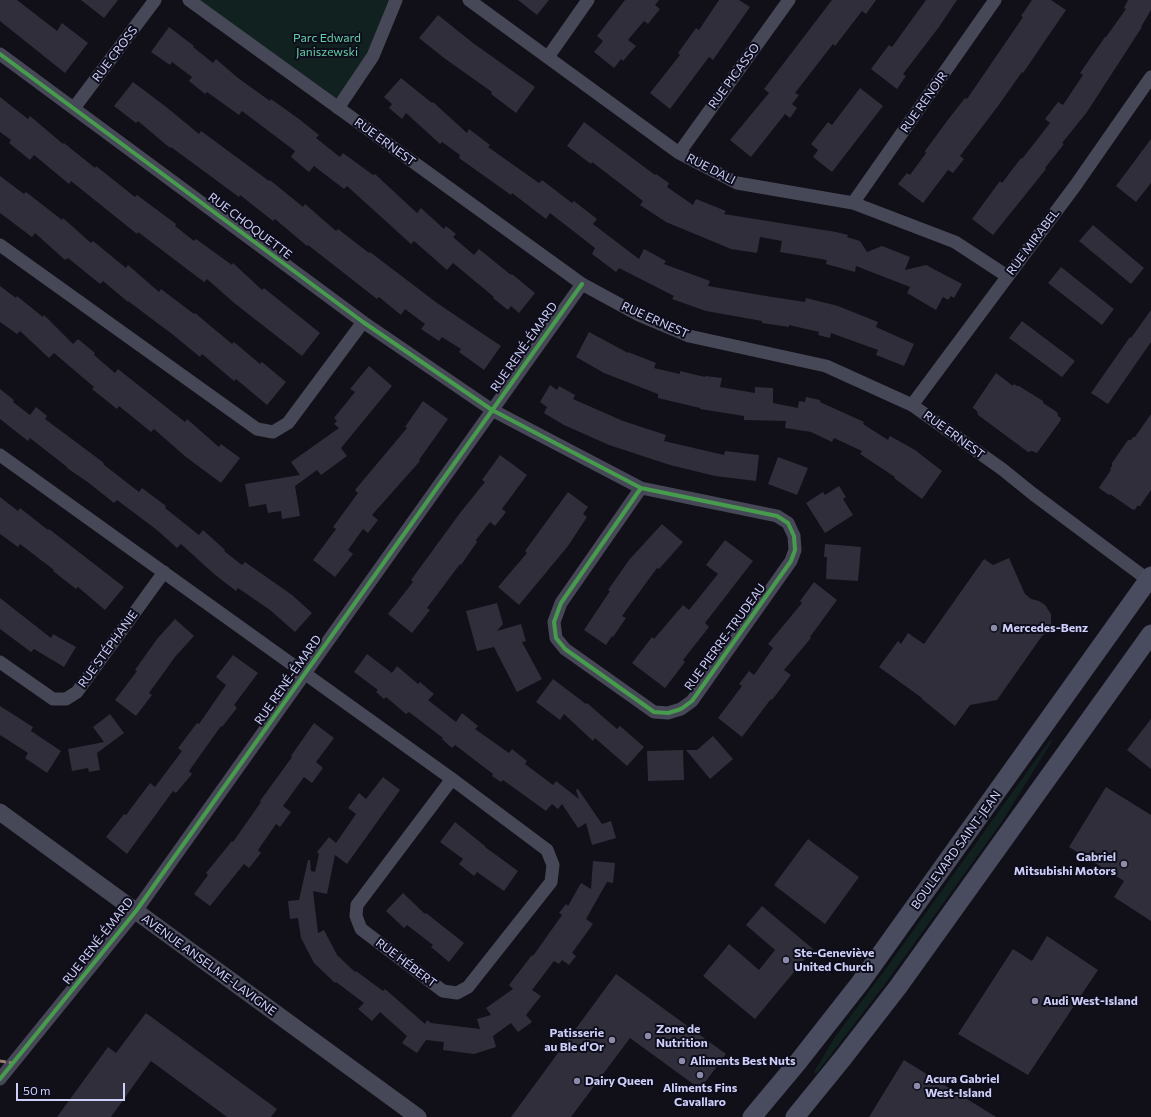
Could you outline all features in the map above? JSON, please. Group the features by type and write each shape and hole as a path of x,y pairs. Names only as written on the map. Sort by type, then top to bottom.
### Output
{"main road":[{"name":"BOULEVARD SAINT-JEAN","path":"752,1117 802,1057 860,983 1150,579"},
{"path":"795,1117 843,1058 902,981 1151,634"}],"street":[{"name":"RUE CROSS","path":"74,108 155,0"},
{"name":"RUE ERNEST","path":"189,0 582,284 638,315 689,336 826,366 912,405 1002,469 1033,494 1150,579"},
{"path":"338,108 373,56 396,0"},
{"name":"RUE DALI","path":"469,0 679,153 737,183 853,203 955,242 1008,276"},
{"path":"548,57 588,0"},
{"name":"RUE PICASSO","path":"679,153 789,0"},
{"name":"RUE RENOIR","path":"853,203 995,0"},
{"name":"RUE CHOQUETTE","path":"0,54 362,322 492,410"},
{"name":"RUE MIRABEL","path":"912,405 1075,186 1151,77"},
{"path":"0,245 257,429 265,431 273,432 288,423 362,322"},
{"name":"RUE RENÉ-ÉMARD","path":"0,1079 136,911 582,284"},
{"name":"RUE PIERRE-TRUDEAU","path":"492,410 641,488 777,516 788,523 794,536 795,550 791,562 692,701 681,709 668,713 654,712 565,649 556,638 554,622 561,603 641,488"},
{"path":"0,455 304,674"},
{"name":"RUE STÉPHANIE","path":"0,662 53,699 66,699 77,692 164,572"},
{"name":"RUE HÉBERT","path":"304,674 452,779 547,850 553,865 551,882 468,987 457,993 443,991 361,929 356,916 357,905 452,779"},
{"name":"AVENUE ANSELME-LAVIGNE","path":"0,812 418,1117"}],"green space":[{"name":"Parc Edward Janiszewski","path":"189,0 396,0 338,108"},
{"path":"1050,740 1052,741 1001,823 882,988 816,1074 814,1072 835,1037"}],"building":[{"path":"0,0 17,0 57,31 62,23 88,43 65,73 0,21"},
{"path":"81,0 118,0 104,18"},
{"path":"518,0 549,0 537,15"},
{"path":"625,0 659,0 655,5 660,9 648,24 644,21 628,40 636,46 623,61 621,59 614,68 594,52 603,41 597,36"},
{"path":"719,0 739,0 750,7 713,60 709,57 670,109 650,93 680,55 678,53 696,28 699,30"},
{"path":"832,0 876,0 866,14 862,11 835,46 833,44 795,93 799,95 792,104 797,108 790,118 785,114 751,157 730,140 769,93 764,89"},
{"path":"926,0 957,0 939,27 903,74 906,76 897,89 871,69 889,45 892,47"},
{"path":"1032,0 1051,0 1066,10 1023,73 1022,72 960,156 964,159 953,173 948,170 923,203 898,184 907,173 910,175 947,121 965,98 967,99 1023,17 1021,16"},
{"path":"1128,0 1151,0 1151,10 1142,27 1087,112 1062,143 1064,144 1045,168 1046,169 993,235 972,219 1000,181 1002,183 1050,123 1045,119 1058,102 1063,105 1083,75 1080,73 1126,9 1124,8"},
{"path":"438,15 473,43 535,87 516,113 491,94 492,92 444,58 419,38"},
{"path":"169,27 213,63 216,59 238,78 270,101 271,99 299,119 319,135 316,138 340,157 343,153 373,175 375,174 417,213 421,208 444,229 446,226 456,234 453,237 474,255 479,249 535,293 519,313 511,306 508,310 453,263 447,270 414,241 411,244 347,186 344,189 314,166 309,172 291,157 295,151 242,111 239,115 207,92 205,94 189,81 192,77 172,62 170,65 151,52"},
{"path":"401,78 432,103 433,102 467,133 469,129 490,145 488,147 539,183 542,180 572,203 574,201 597,219 593,224 639,259 644,249 666,261 664,264 710,281 708,286 805,302 806,298 838,306 878,322 876,327 914,344 904,366 876,355 878,350 831,333 830,338 818,335 819,332 789,325 789,327 762,323 762,321 706,311 672,299 674,296 619,268 616,272 592,254 595,248 550,213 546,219 512,193 511,195 459,158 460,155 442,142 440,144 406,113 402,119 389,108 392,104 384,97"},
{"path":"133,82 199,134 201,131 269,181 270,180 303,207 305,204 336,231 338,229 437,303 501,346 484,370 459,352 461,349 442,337 439,341 421,329 425,324 405,309 401,315 379,297 377,299 308,245 307,246 275,219 273,221 240,195 239,197 171,147 170,148 138,121 136,123 114,106"},
{"path":"860,88 883,106 832,172 813,157 818,150 811,144 828,122 832,125"},
{"path":"0,97 28,119 30,116 63,144 64,143 95,168 96,166 135,197 137,195 176,224 175,226 194,241 196,239 232,265 233,263 262,290 264,288 320,333 302,356 233,302 207,279 204,282 138,232 137,234 71,181 69,184 34,155 30,160 9,143 11,140 0,132"},
{"path":"584,122 655,175 656,174 669,183 667,187 693,205 696,199 726,211 724,214 848,235 847,237 860,241 867,252 882,246 910,257 905,270 926,265 962,284 954,298 951,296 948,300 943,297 936,310 907,293 910,287 856,266 855,272 826,264 827,260 780,252 782,241 760,237 757,253 731,249 666,222 640,205 643,201 592,162 591,164 567,146"},
{"path":"1151,139 1151,183 1136,202 1116,186"},
{"path":"0,176 24,194 26,192 62,220 63,218 91,243 93,241 126,268 128,265 159,292 161,289 194,314 195,313 232,344 234,342 260,364 262,362 286,382 267,405 236,379 234,381 202,354 200,357 103,281 100,284 68,258 65,260 35,233 32,237 0,213"},
{"path":"1093,225 1144,268 1131,284 1079,241"},
{"path":"1061,267 1114,309 1102,325 1048,283"},
{"path":"0,286 16,298 17,296 43,317 44,315 73,344 78,339 115,373 118,369 185,422 187,419 219,447 221,444 240,458 221,483 186,457 154,429 151,432 119,406 117,409 92,389 94,387 54,353 49,358 20,331 17,334 0,322"},
{"path":"1151,310 1151,342 1108,404 1091,393 1130,337 1131,338"},
{"path":"1022,321 1075,361 1062,377 1009,338"},
{"path":"589,332 628,353 656,363 654,368 680,374 680,371 705,377 722,378 720,387 755,393 755,387 773,388 773,403 798,408 799,401 805,402 806,397 820,400 820,402 864,422 863,424 888,440 890,436 915,450 942,471 922,499 894,478 895,477 860,454 862,451 834,438 832,442 811,432 785,428 786,421 744,420 744,416 700,409 658,398 658,394 604,373 576,357"},
{"path":"369,366 392,386 341,448 347,456 321,475 317,470 295,486 300,516 282,519 281,511 268,513 266,504 249,507 245,484 300,475 291,462 339,428 334,424 337,421 334,418 355,392 350,389"},
{"path":"996,373 1013,386 1014,384 1019,386 1043,401 1043,403 1057,412 1058,416 1061,418 1037,453 1032,451 1028,452 978,415 977,411 973,408"},
{"path":"550,385 557,390 559,386 575,395 573,399 623,421 666,435 664,441 724,455 725,451 759,455 756,481 715,476 670,465 609,445 564,425 544,413 547,407 540,402"},
{"path":"0,389 14,400 13,402 30,415 36,407 47,416 45,419 104,463 103,464 139,492 142,488 166,506 165,508 199,535 203,530 225,550 224,551 242,565 245,562 292,595 312,613 295,632 270,610 238,588 236,591 214,574 181,544 177,548 157,530 117,500 114,503 30,438 28,441 0,419"},
{"path":"423,401 448,419 419,460 420,461 372,515 378,520 368,533 363,529 348,550 353,554 335,577 313,560 336,529 333,527 358,493 355,490 407,428 405,427"},
{"path":"1151,414 1151,490 1140,506 1137,506 1135,510 1133,510 1099,488 1111,470 1112,463 1128,440 1135,437"},
{"path":"500,455 527,475 502,509 506,512 495,526 490,522 476,540 477,542 427,608 430,610 412,633 388,614 413,582 411,580 460,513 485,482 482,480"},
{"path":"778,457 808,468 797,495 768,484"},
{"path":"839,486 846,497 843,499 853,515 825,533 806,503 823,492 825,495"},
{"path":"568,492 588,507 583,514 587,517 568,546 519,605 498,587 527,553 525,551"},
{"path":"0,497 18,511 20,508 48,530 49,529 124,587 105,610 78,587 76,589 20,544 18,547 0,534"},
{"path":"662,524 683,542 659,569 657,568 622,616 626,618 606,645 584,630 610,591 608,590 629,560"},
{"path":"725,540 753,561 705,623 709,627 683,660 685,662 665,688 632,663 652,637 654,639 683,605 689,610 718,574 706,565"},
{"path":"825,544 861,547 858,581 826,579 827,557 824,557"},
{"path":"1009,558 1025,594 1031,599 1039,601 1045,605 1051,614 1051,624 1048,631 1042,636 997,700 970,705 955,726 922,698 879,667 898,641 901,644 908,633 924,644 984,559 993,565"},
{"path":"814,582 837,600 810,637 811,638 784,670 791,675 742,737 718,718 742,686 739,684 749,671 754,675 773,648 768,644 802,603 800,601"},
{"path":"0,598 51,638 53,634 76,647 64,667 34,649 31,652 0,629"},
{"path":"497,603 503,624 497,631 521,624 526,641 522,642 542,679 517,692 494,647 477,651 466,611"},
{"path":"175,619 194,636 175,657 149,693 152,695 136,716 115,700 137,671 135,670 157,639"},
{"path":"367,654 392,673 397,666 418,684 420,682 434,694 428,700 456,722 462,713 478,726 475,729 509,753 512,749 527,761 525,764 553,785 556,781 579,799 576,790 578,789 602,824 611,821 616,838 592,845 586,823 578,828 562,804 558,809 552,804 546,811 503,780 501,782 492,776 493,774 455,745 452,748 442,739 443,738 409,712 406,714 386,697 384,699 376,692 378,690 354,672"},
{"path":"233,655 258,673 234,705 237,708 222,727 221,726 189,771 192,774 176,793 173,791 127,854 106,837 124,814 126,815 150,783 155,787 182,751 178,748 197,723 199,724 226,685 216,677"},
{"path":"553,679 586,704 587,703 617,729 620,726 644,747 627,766 595,738 593,741 564,714 560,720 536,702"},
{"path":"0,706 33,727 31,731 61,751 47,773 25,758 28,753 0,735"},
{"path":"110,714 124,733 97,753 100,770 89,772 88,768 72,771 68,749 104,742 93,727"},
{"path":"1151,719 1151,769 1127,750"},
{"path":"314,723 334,738 316,762 323,768 312,783 304,777 283,806 291,812 280,827 276,824 258,850 261,853 249,868 244,864 210,906 194,894 208,875 206,873 232,841 233,842"},
{"path":"713,736 733,759 710,779 686,750 697,750"},
{"path":"683,750 684,780 648,781 647,751"},
{"path":"383,777 400,790 347,864 335,855 327,894 313,891 318,933 324,930 337,955 355,972 356,971 383,991 385,989 425,1024 427,1020 431,1023 480,1029 477,1019 491,1015 486,1008 513,989 509,985 532,955 533,956 562,915 559,913 566,904 568,906 581,883 591,889 593,861 615,863 613,883 607,882 586,919 593,924 572,953 576,956 569,965 562,960 559,964 554,961 532,990 541,996 526,1015 532,1022 518,1032 511,1023 493,1036 496,1047 474,1054 443,1050 444,1042 426,1040 417,1053 402,1043 407,1036 380,1012 372,1021 358,1009 364,1003 336,982 335,983 314,963 301,938 298,918 290,919 288,901 299,900 308,860 310,860 311,871 315,872 319,854 317,852 329,837 336,843 356,814 348,808 359,793 366,799"},
{"name":"Gabriel Mitsubishi Motors","path":"1106,787 1151,815 1151,921 1114,897 1124,881 1069,847"},
{"path":"455,822 485,847 518,871 504,891 477,872 474,876 459,864 463,859 440,842"},
{"path":"808,839 859,877 825,924 774,885"},
{"path":"403,893 425,914 426,913 464,943 449,962 431,947 433,945 407,925 404,928 386,911"},
{"name":"Ste-Geneviève United Church","path":"762,906 813,949 755,1019 703,976 729,944 759,970 775,950 746,925"},
{"path":"1047,936 1098,970 1028,1075 958,1034 1013,949 1032,961"},
{"path":"616,974 726,1054 700,1089 630,1038 571,1117 511,1117"},
{"path":"146,1013 277,1109 271,1117 227,1117 151,1061 111,1117 57,1117 108,1047 116,1053"},
{"name":"Acura Gabriel West-Island","path":"904,1060 996,1117 869,1117"}],"marked path":[{"path":"0,1061 13,1063"}],"cycle path":[{"path":"0,54 363,322 492,410 641,488 777,516 788,523 794,536 795,550 791,561 692,701 681,709 668,713 654,712 565,649 556,638 554,622 561,603 641,488"},
{"path":"0,1079 136,911 582,284"}],"place":[{"name":"Mercedes-Benz","path":"994,628"},
{"name":"Gabriel Mitsubishi Motors","path":"1124,864"},
{"name":"Ste-Geneviève United Church","path":"786,960"},
{"name":"Audi West-Island","path":"1035,1001"},
{"name":"Zone de Nutrition","path":"648,1036"},
{"name":"Patisserie au Ble d'Or","path":"612,1040"},
{"name":"Aliments Best Nuts","path":"682,1061"},
{"name":"Aliments Fins Cavallaro","path":"700,1075"},
{"name":"Dairy Queen","path":"577,1081"},
{"name":"Acura Gabriel West-Island","path":"917,1086"}]}
